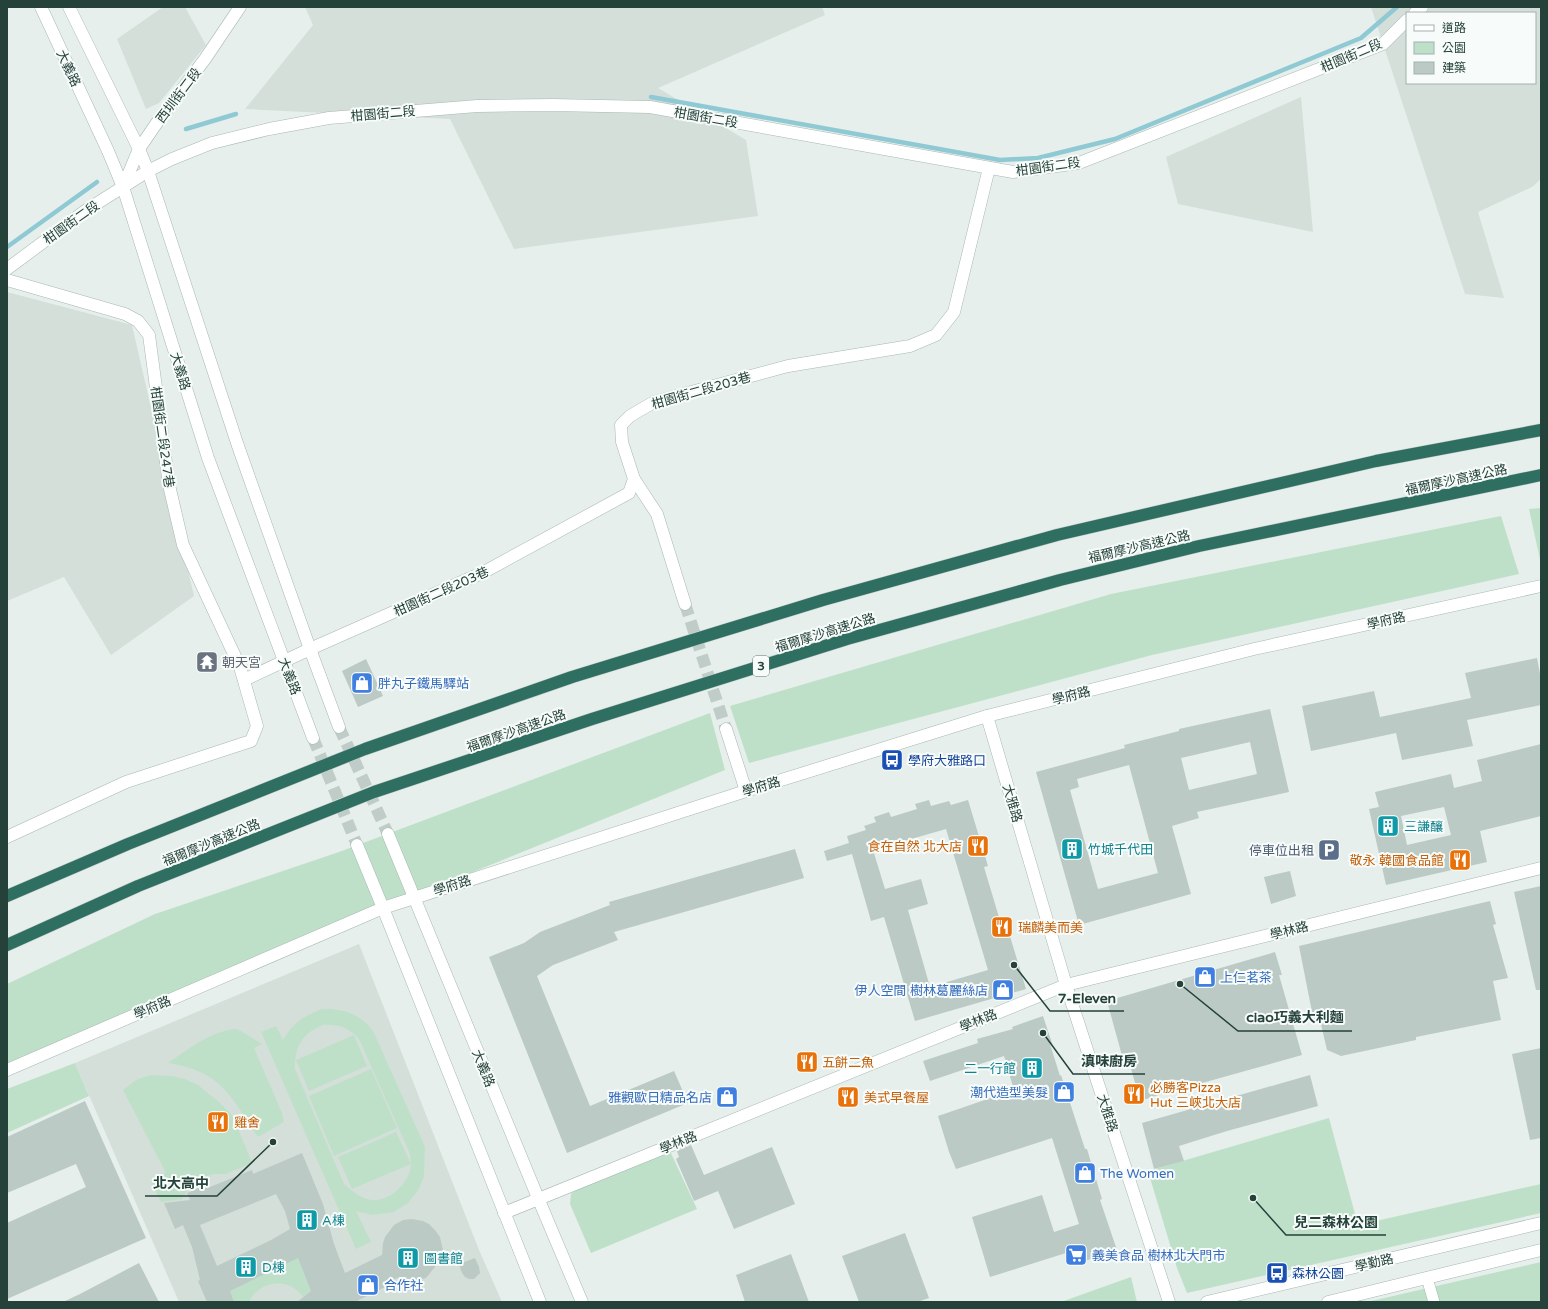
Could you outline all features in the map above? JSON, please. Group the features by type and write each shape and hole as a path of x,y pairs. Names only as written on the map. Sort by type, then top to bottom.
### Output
{"highway":[{"path":"7,896 128,844 365,749 572,677 823,600 1071,532 1376,461 1541,430"},
{"name":"福爾摩沙高速公路","path":"7,945 138,886 374,792 592,719 847,639 1060,580 1199,546 1541,475"}],"street":[{"name":"大義路","path":"41,7 108,151 123,187 208,458 314,738"},
{"name":"大義路","path":"69,7 139,149 148,171 238,446 339,727"},
{"name":"西圳街二段","path":"123,187 139,149 205,59 240,7"},
{"name":"柑園街二段","path":"7,269 85,211 148,171 172,159 212,144 269,129 329,118 477,106 554,105 650,107 1013,172 1079,163 1382,44 1406,21"},
{"name":"柑園街二段203巷","path":"244,680 484,572 629,493 634,479 622,442 621,425 630,416 654,402 788,366 910,346 936,335 954,312 989,168"},
{"name":"柑園街二段247巷","path":"7,280 125,314 138,321 149,335 169,485 183,545 240,667 257,726 251,742 126,782 7,837"},
{"path":"634,479 657,514 685,604"},
{"name":"學府路","path":"7,1070 383,908 746,791 987,716 1254,649 1541,586"},
{"name":"大雅路","path":"987,716 1066,985 1169,1302"},
{"path":"726,729 746,791"},
{"name":"大義路","path":"388,834 582,1302"},
{"path":"357,845 540,1302"},
{"name":"學林路","path":"504,1213 1066,985 1541,868"},
{"name":"學勤路","path":"1207,1302 1541,1223"},
{"path":"1328,1302 1541,1250"},
{"path":"1427,1278 1434,1302"}],"shaded area":[{"path":"163,7 185,7 206,45 159,103 146,109 117,39"},
{"path":"305,7 822,7 825,15 658,88 746,140 758,216 514,249 450,119 245,109 313,25"},
{"path":"1371,7 1541,7 1541,179 1532,187 1478,212 1504,298 1465,294"},
{"path":"1301,97 1313,232 1178,204 1166,157"},
{"path":"7,292 132,325 194,596 111,655 64,577 7,601"},
{"path":"359,944 479,1250 502,1302 179,1302 75,1063"}],"green space":[{"path":"1541,508 1541,564 1529,509"},
{"path":"1501,516 1519,574 1152,655 749,763 730,706 1111,594"},
{"path":"710,713 725,770 399,902 7,1070 7,984 155,914 339,852"},
{"path":"322,1009 345,1011 358,1017 369,1026 374,1033 425,1147 424,1176 419,1189 408,1203 394,1212 372,1215 356,1211 371,1242 356,1249 261,1032 276,1026 283,1040 290,1029 299,1021","holes":["323,1025 347,1029 359,1039 410,1154 411,1163 407,1177 398,1189 385,1198 378,1200 364,1198 344,1184 295,1069 296,1053 301,1041 316,1028"]},
{"path":"236,1029 262,1044 254,1048 282,1113 284,1122 258,1137 235,1102 221,1086 204,1074 195,1070 168,1063 200,1042 217,1033"},
{"path":"354,1035 367,1066 309,1091 296,1060"},
{"path":"75,1063 89,1096 7,1133 7,1089"},
{"path":"371,1069 397,1128 334,1156 309,1096"},
{"path":"150,1075 172,1076 185,1079 198,1085 220,1103 231,1114 235,1121 252,1163 226,1174 213,1174 198,1179 189,1188 182,1199 161,1202 151,1181 166,1173 123,1090 136,1080"},
{"path":"1329,1118 1358,1225 1541,1184 1541,1213 1187,1293 1177,1268 1148,1171"},
{"path":"396,1132 411,1164 352,1189 338,1157"},
{"path":"669,1149 697,1209 591,1253 570,1204 571,1194 579,1187"},
{"path":"292,1240 311,1291 303,1297 290,1286 283,1284 267,1285 260,1289 249,1302 234,1302 230,1291 268,1272"},
{"path":"1541,1262 1541,1302 1367,1302"},
{"path":"1131,1277 1137,1302 1061,1302"}],"building":[{"name":"朝天宮","path":"213,652 216,669 200,672 197,655"},
{"path":"1537,658 1541,679 1541,705 1467,720 1473,746 1402,760 1396,733 1311,751 1302,706 1374,691 1380,717 1471,698 1465,673"},
{"name":"胖丸子鐵馬驛站","path":"366,659 383,696 358,707 342,671"},
{"path":"1270,709 1289,792 1197,812 1199,818 1172,826 1191,894 1079,925 1036,772 1125,748 1124,745 1179,731 1179,729","holes":["1250,742 1257,774 1189,790 1181,758","1129,765 1158,873 1098,889 1070,790 1079,787 1077,779"]},
{"name":"三謙釀","path":"1541,744 1541,816 1480,831 1487,862 1386,885 1369,809 1379,807 1375,792 1451,774 1454,788 1482,781 1477,760","holes":["1444,807 1451,835 1407,845 1401,816"]},
{"path":"929,800 931,806 949,801 951,805 968,800 988,866 984,867 1004,934 1009,933 1026,989 915,1021 884,917 871,921 852,854 827,861 824,851 849,843 847,836 866,830 864,826 876,822 874,817 889,812 891,817 917,809 915,804","holes":["946,829 988,970 930,987 908,910 928,904 921,879 885,889 873,850"]},
{"path":"795,849 804,878 614,932 618,940 553,965 537,976 590,1106 674,1071 688,1103 567,1153 489,957 524,943 540,932 610,905 609,902"},
{"path":"1290,871 1296,896 1271,904 1264,877"},
{"path":"1541,886 1541,990 1536,990 1514,892"},
{"path":"1490,901 1496,924 1493,925 1508,978 1493,981 1501,1020 1416,1037 1416,1040 1341,1056 1327,1050 1320,1020 1314,1022 1299,946"},
{"path":"1275,952 1282,975 1279,975 1302,1055 1195,1085 1195,1083 1140,1101 1129,1061 1124,1063 1107,1001"},
{"path":"1043,1016 1052,1043 1050,1044 1060,1076 1061,1075 1085,1149 1087,1149 1102,1199 1100,1200 1117,1250 1070,1266 1066,1253 990,1277 972,1217 1042,1195 1054,1232 1079,1224 1052,1138 956,1169 938,1116 1014,1090 1004,1056 930,1081 923,1061 978,1043 977,1039 1013,1029 1012,1027"},
{"path":"1541,1048 1541,1138 1530,1140 1512,1054"},
{"path":"1310,1075 1318,1106 1179,1146 1184,1161 1154,1169 1142,1123"},
{"path":"85,1101 146,1238 7,1299 7,1223 86,1187 76,1164 7,1193 7,1137"},
{"path":"691,1145 704,1175 772,1147 795,1204 734,1229 718,1191 694,1201 676,1159 679,1157 677,1151"},
{"path":"302,1153 323,1204 334,1244 345,1273 382,1255 385,1237 394,1225 403,1220 412,1219 423,1221 435,1230 440,1237 443,1250 439,1262 426,1278 408,1280 400,1277 383,1284 385,1287 355,1302 297,1302 311,1291 298,1258 230,1291 234,1302 207,1302 198,1281 200,1280 192,1247 183,1225 175,1229 164,1203 190,1200 187,1193 204,1186 210,1185 210,1187 252,1170 253,1174","holes":["276,1194 285,1211 290,1229 271,1240 217,1266 200,1225"]},
{"path":"905,1233 929,1298 917,1302 859,1302 842,1256"},
{"path":"791,1254 809,1302 745,1302 736,1275"},
{"path":"475,1258 480,1273 474,1279 469,1279 462,1273 459,1264"},
{"path":"139,1263 159,1302 63,1302 80,1294"}],"waterway":[{"path":"651,97 1000,160 1038,158 1115,139 1361,38 1397,7"},
{"path":"186,129 236,114"},
{"path":"7,247 97,182"}],"tunnel":[{"path":"685,604 726,729"},
{"path":"339,727 388,834"},
{"path":"313,738 357,845"}],"place":[{"name":"朝天宮","path":"207,662"},
{"name":"胖丸子鐵馬驛站","path":"362,683"},
{"name":"學府大雅路口","path":"892,760"},
{"name":"三謙釀","path":"1388,826"},
{"name":"食在自然 北大店","path":"978,846"},
{"name":"竹城千代田","path":"1072,849"},
{"name":"停車位出租","path":"1329,850"},
{"name":"敬永 韓國食品館","path":"1460,860"},
{"name":"瑞麟美而美","path":"1002,927"},
{"name":"7-Eleven","path":"1014,965"},
{"name":"上仁茗茶","path":"1205,977"},
{"name":"ciao巧義大利麵","path":"1180,984"},
{"name":"伊人空間 樹林葛麗絲店","path":"1003,990"},
{"name":"滇味廚房","path":"1043,1033"},
{"name":"五餅二魚","path":"807,1062"},
{"name":"二一行館","path":"1032,1068"},
{"name":"潮代造型美髮","path":"1064,1092"},
{"name":"必勝客Pizza Hut 三峽北大店","path":"1134,1094"},
{"name":"雅觀歐日精品名店","path":"727,1097"},
{"name":"美式早餐屋","path":"848,1097"},
{"name":"雞舍","path":"218,1122"},
{"name":"北大高中","path":"273,1142"},
{"name":"The Women","path":"1085,1173"},
{"name":"兒二森林公園","path":"1253,1198"},
{"name":"A棟","path":"307,1220"},
{"name":"義美食品 樹林北大門市","path":"1076,1255"},
{"name":"圖書館","path":"408,1258"},
{"name":"D棟","path":"246,1267"},
{"name":"森林公園","path":"1277,1273"},
{"name":"合作社","path":"368,1285"}]}
